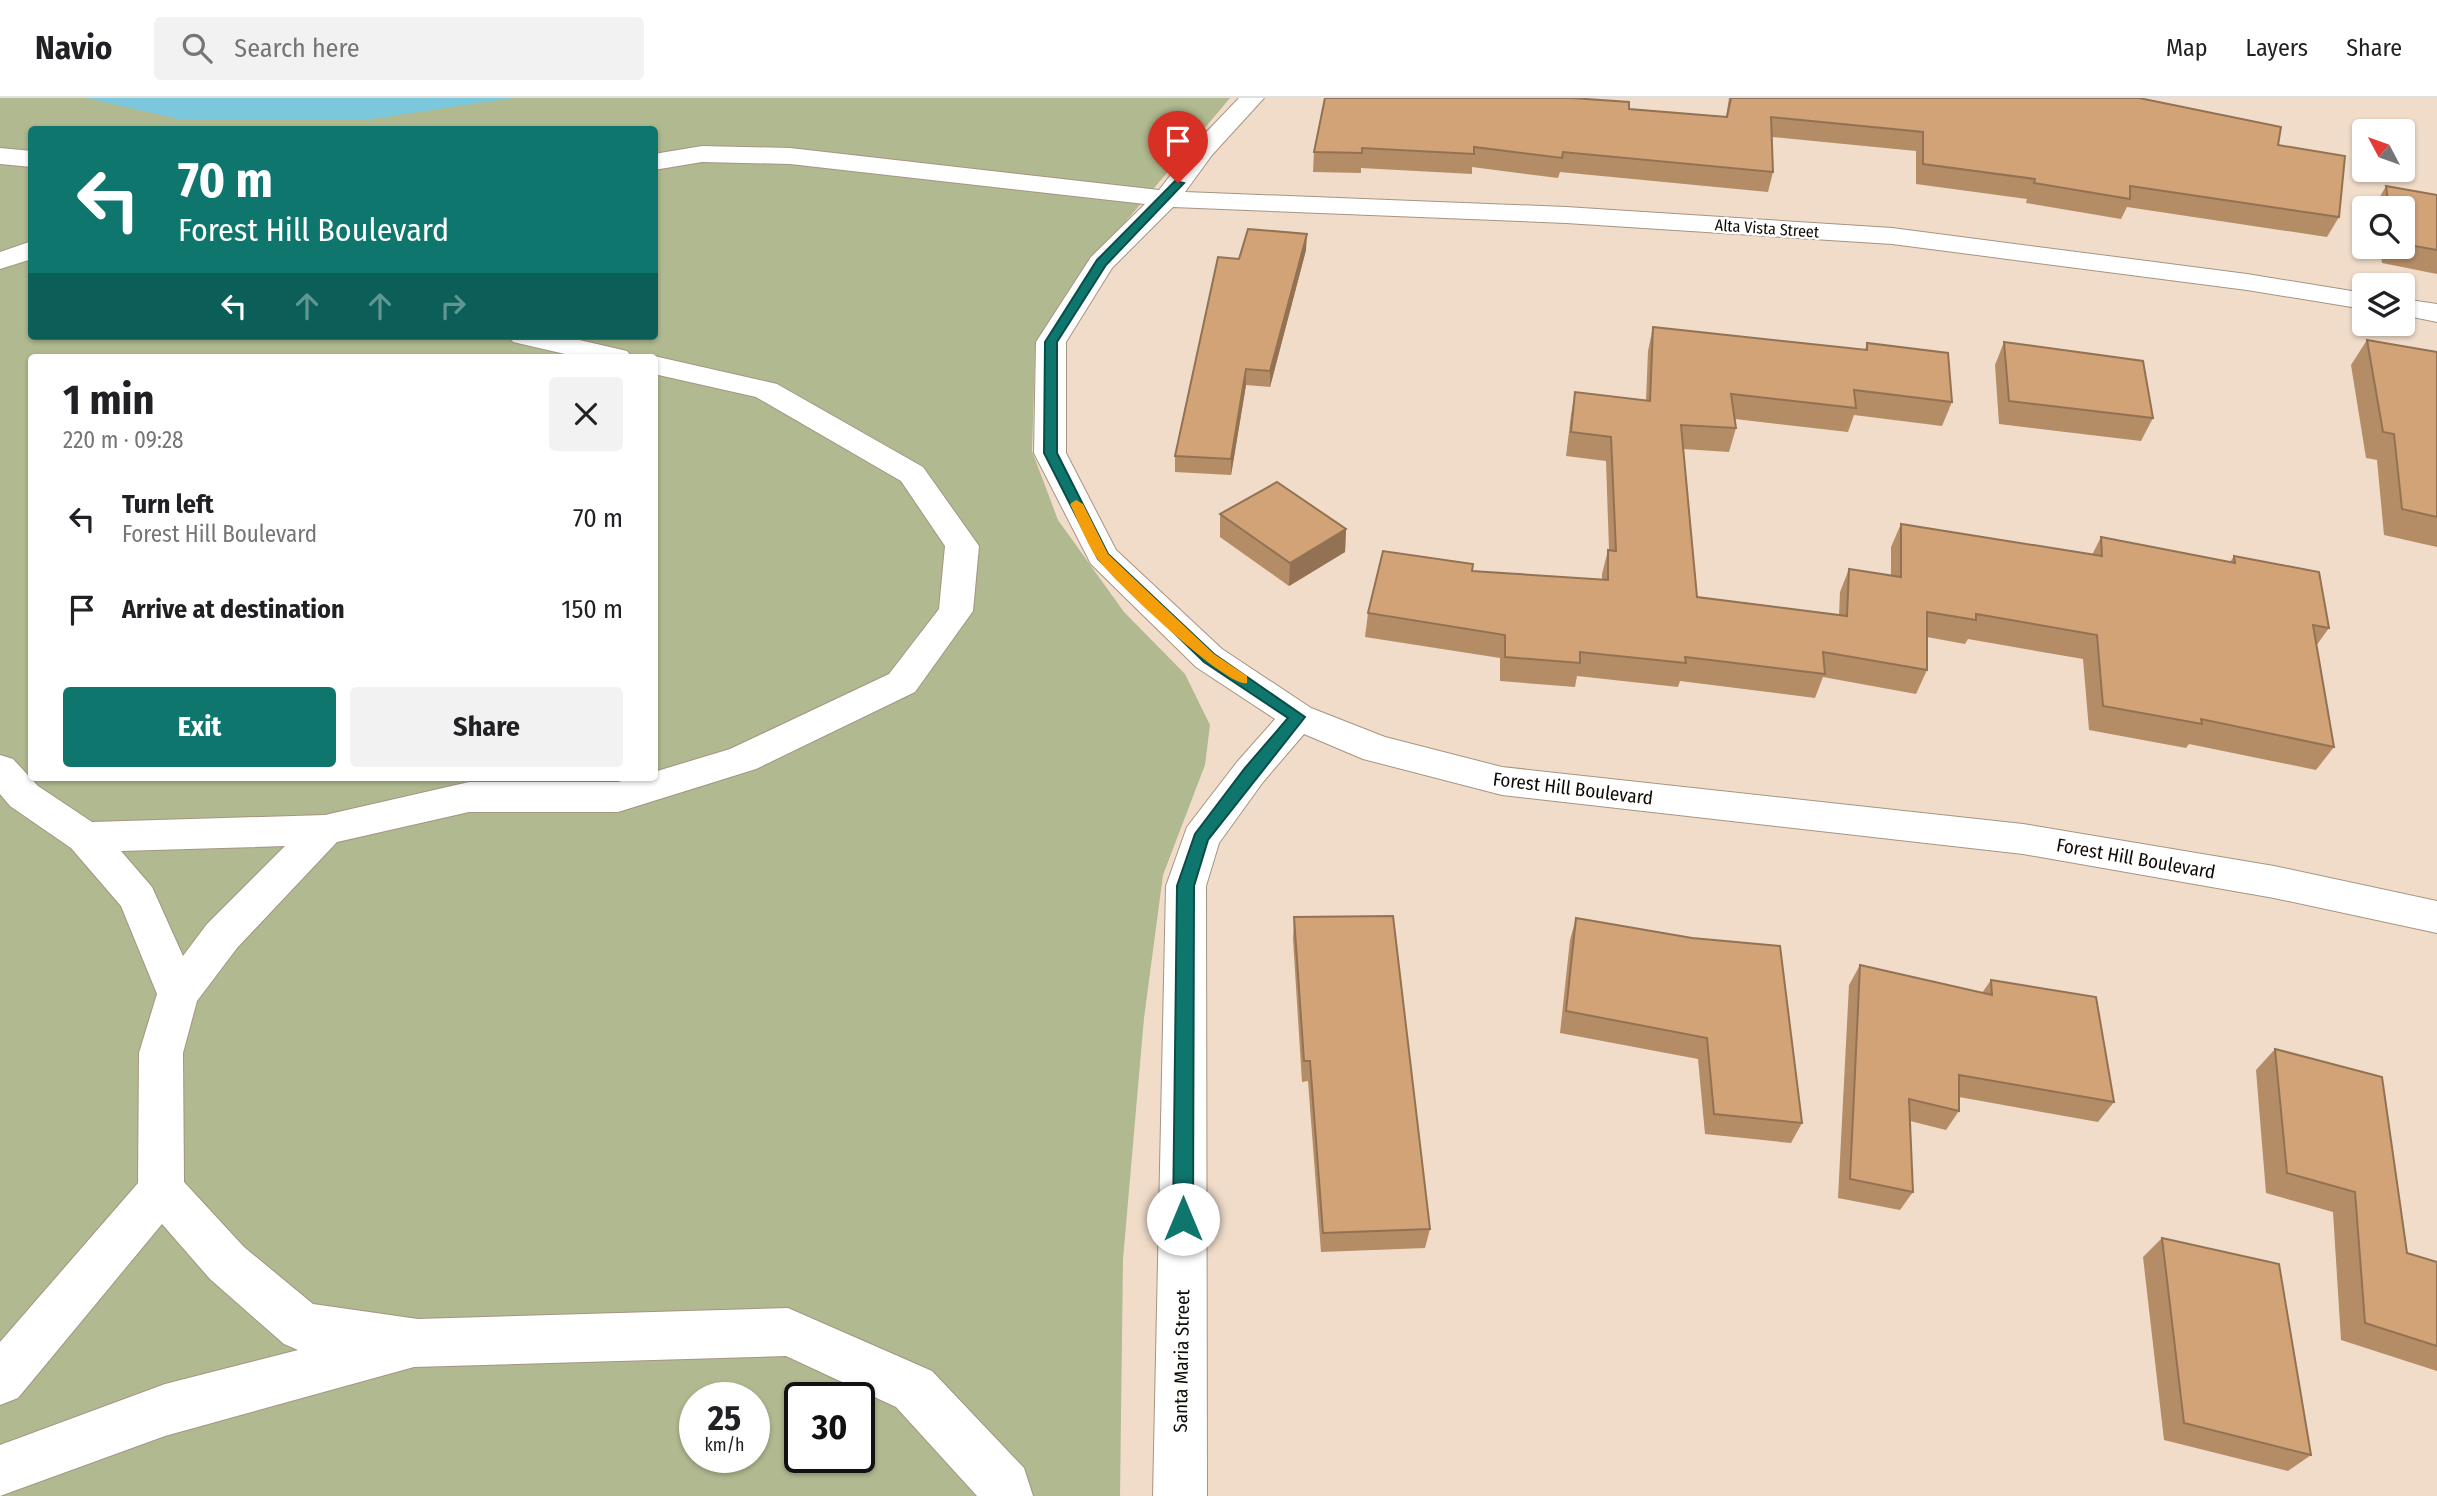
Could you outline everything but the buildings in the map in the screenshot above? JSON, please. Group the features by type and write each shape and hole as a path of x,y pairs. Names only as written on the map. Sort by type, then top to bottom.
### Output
{"street":[{"name":"Forest Hill Boulevard","path":"1251,98 1203,150 1166,199 1101,263 1051,342 1050,453 1103,556 1209,658 1298,717 1376,749 1502,781 2023,839 2274,882 2437,917"},
{"name":"Alta Vista Street","path":"658,161 702,154 790,156 1166,199 1566,215 1892,236 2247,282 2352,299"},
{"path":"0,156 28,159"},
{"path":"0,261 28,250"},
{"path":"2415,309 2437,313"},
{"path":"541,340 604,354"},
{"path":"85,837 324,830 469,797 618,797 743,759 902,683 956,611 962,546 912,474 765,390 658,366"},
{"name":"Santa Maria Street","path":"1180,1496 1186,886 1201,838 1250,772 1298,717"},
{"path":"0,769 24,796 85,837 138,898 178,994"},
{"path":"0,1380 161,1190 161,1053 178,994 222,936 324,830"},
{"path":"161,1190 227,1263 302,1326 418,1343 788,1332 914,1389 1006,1487 1006,1496"},
{"path":"0,1471 165,1410 418,1343"}],"green space":[{"path":"0,98 1230,98 1117,232 1071,293 1035,356 1032,451 1058,520 1124,612 1185,674 1210,725 1205,765 1163,875 1144,1018 1123,1259 1120,1496 0,1496"}],"water":[{"path":"86,98 513,98 372,119 178,119"}],"slow traffic":[{"path":"1076,504 1103,556 1209,658 1242,680"}],"route":[{"path":"1178,183 1166,199 1101,263 1051,342 1050,453 1103,556 1209,658 1298,717 1250,772 1201,838 1186,886 1183,1219"}]}
